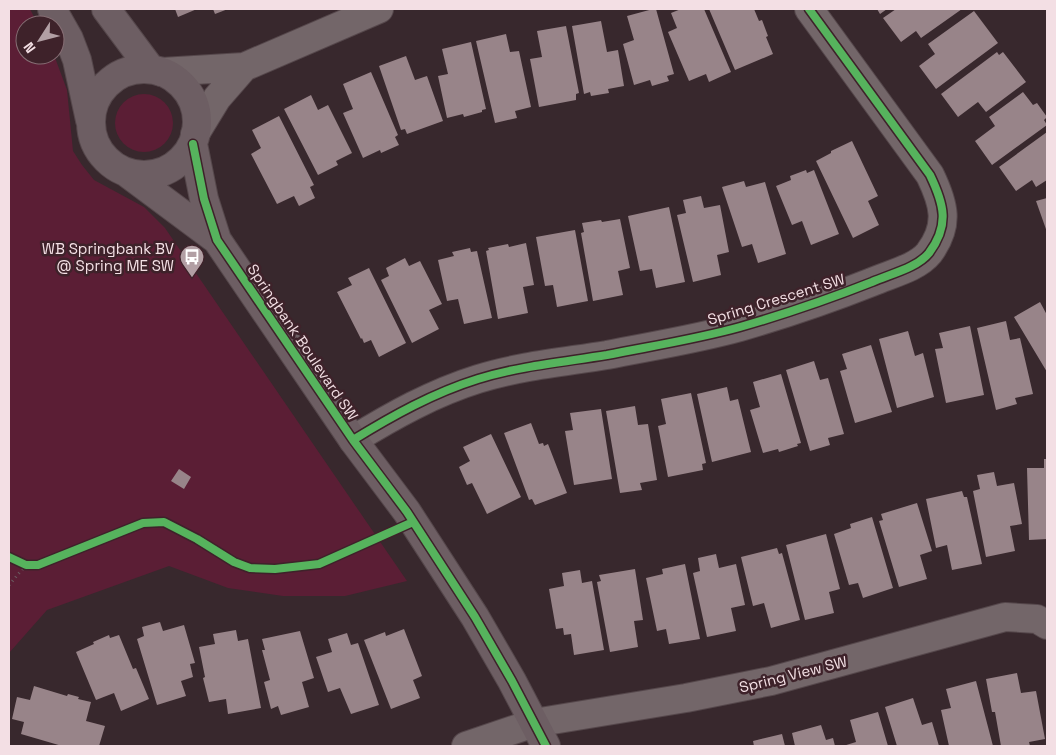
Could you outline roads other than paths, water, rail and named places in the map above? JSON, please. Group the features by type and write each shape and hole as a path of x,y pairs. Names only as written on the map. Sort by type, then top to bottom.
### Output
{"street":[{"path":"52,9 69,39 76,60 92,134 97,147 104,158 115,167 127,173 143,176 158,174 173,168 184,157 218,98 244,67"},
{"path":"106,9 156,70 180,82 190,95 196,111 197,128 194,139"},
{"path":"90,121 92,106 98,93 108,82 120,74 135,69 244,67 378,9"},
{"name":"Spring Crescent SW","path":"353,440 401,411 435,395 477,379 740,327 838,296 914,265 928,253 941,228 944,209 930,175 809,9"},
{"name":"Springbank Boulevard SW","path":"194,139 204,198 217,240 353,440 407,512 475,617 512,681 540,735"},
{"name":"Springbank Boulevard SW","path":"127,173 217,240"},
{"name":"Spring View SW","path":"466,746 540,735 686,698 771,681 1005,617 1037,620 1047,625"}],"place":[{"name":"WB Springbank BV @ Spring ME SW","path":"192,278"}]}
